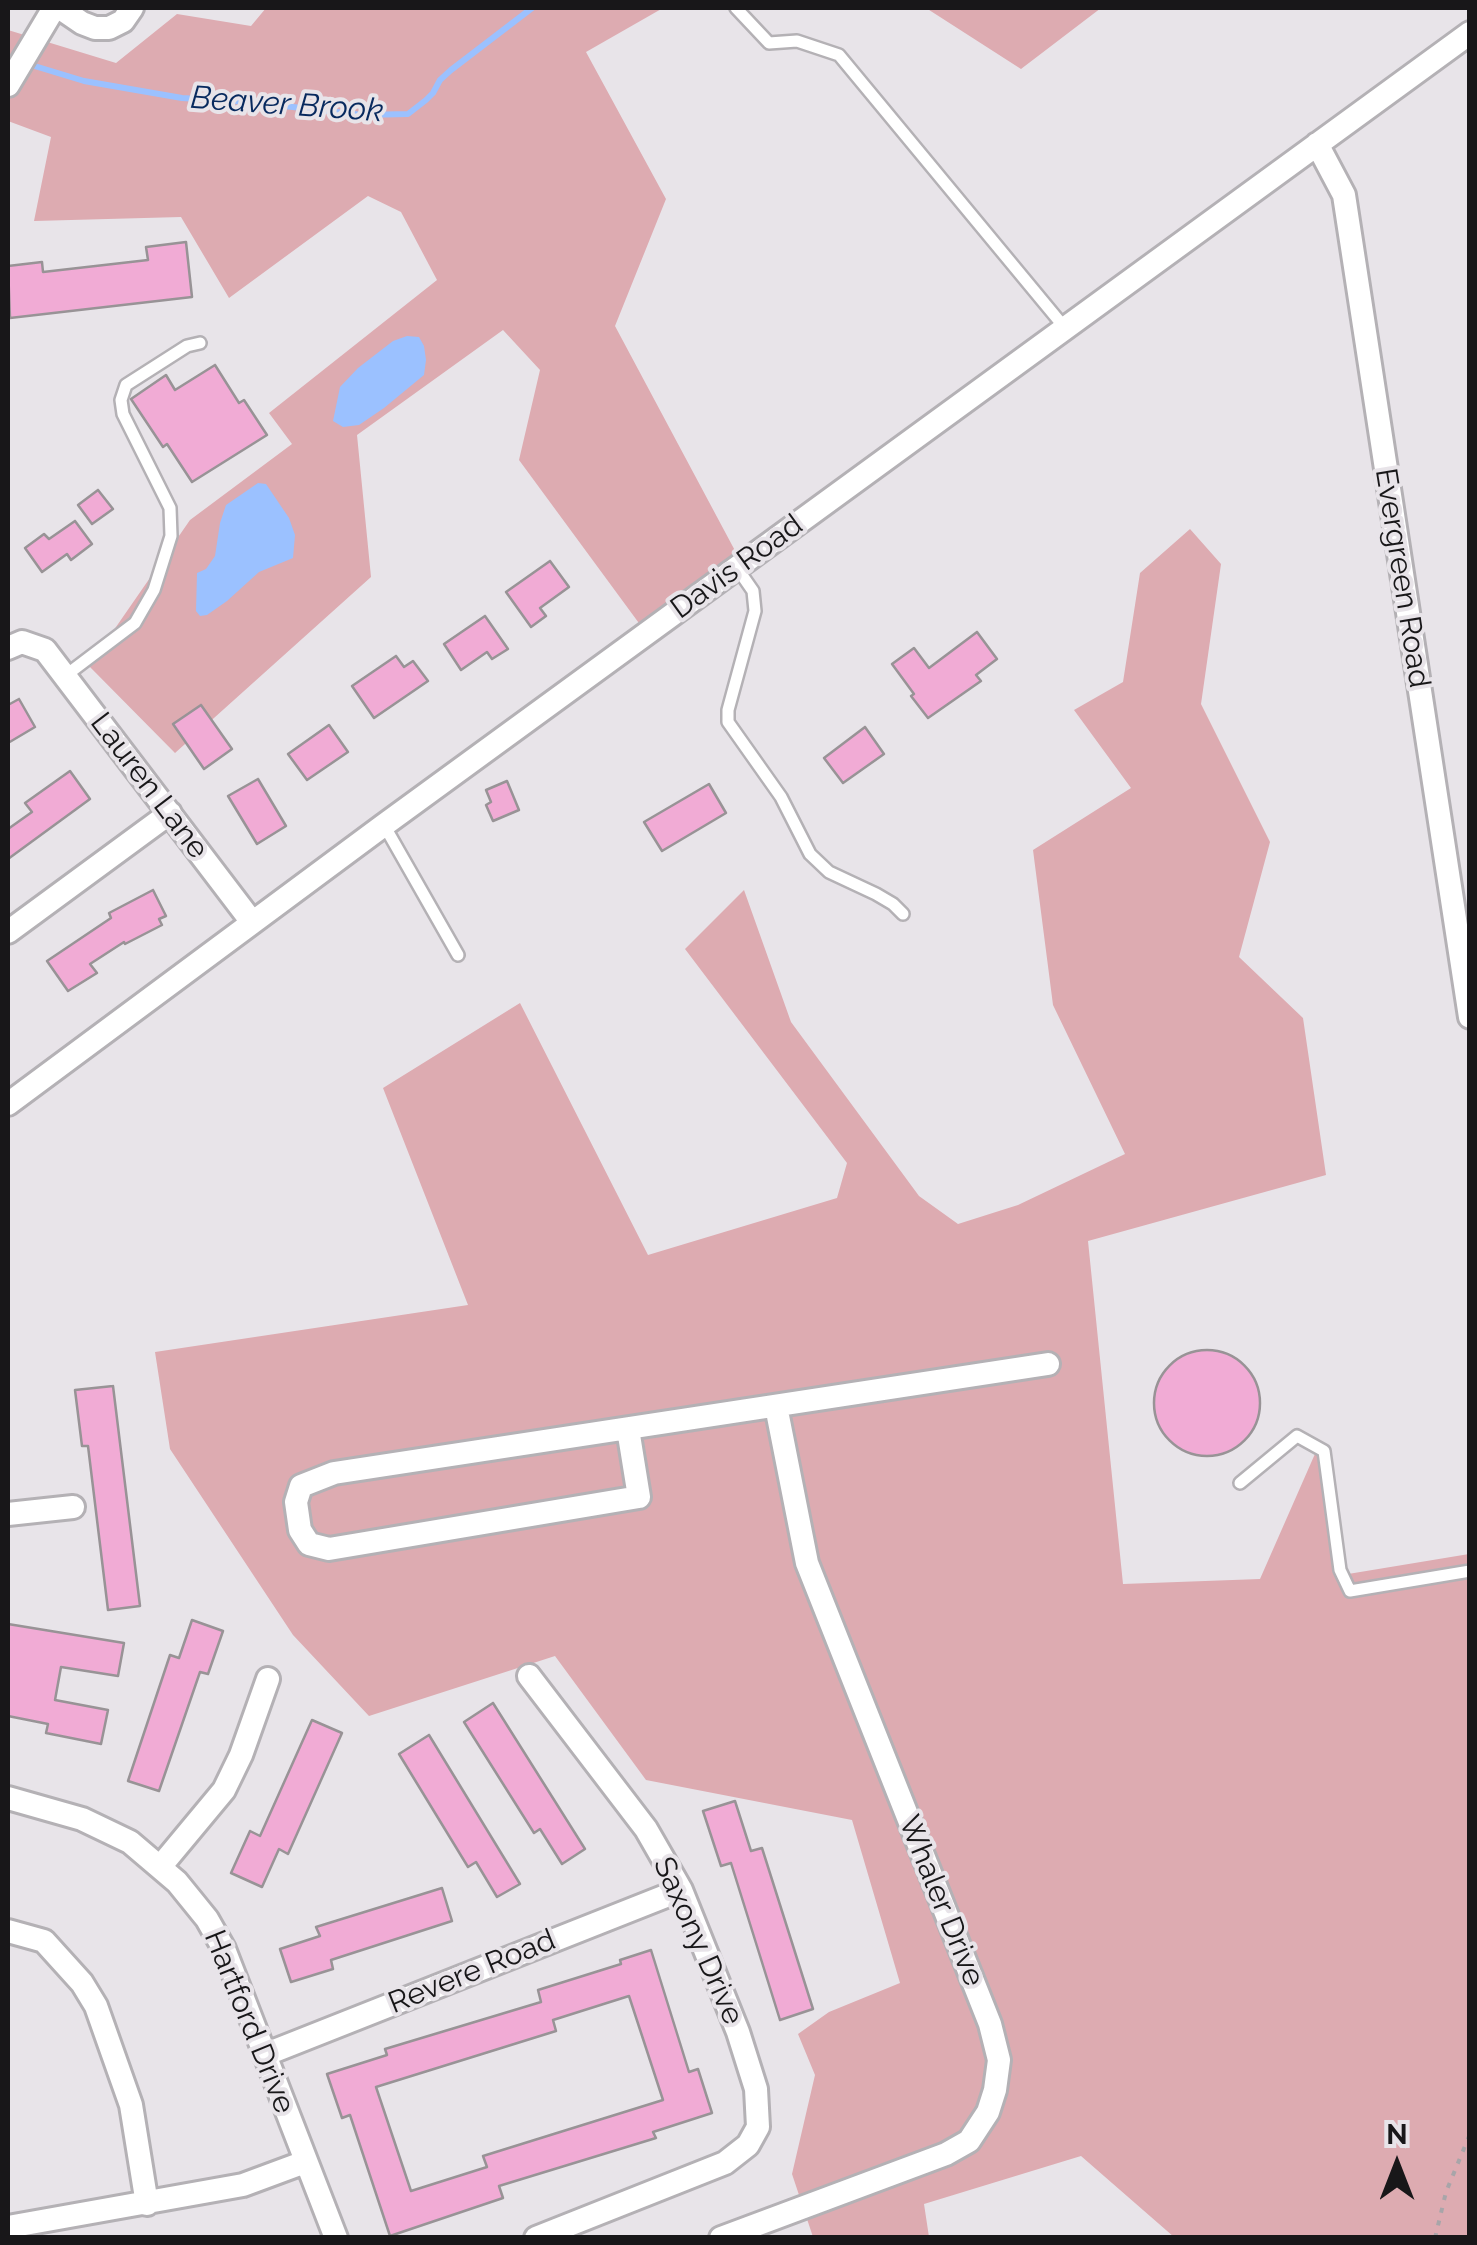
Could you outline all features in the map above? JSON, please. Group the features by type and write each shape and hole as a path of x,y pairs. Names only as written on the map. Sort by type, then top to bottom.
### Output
{"street":[{"path":"8,85 57,8 95,28 110,28 123,21 132,8"},
{"name":"Davis Road","path":"8,1104 1470,34"},
{"name":"Evergreen Road","path":"1317,144 1344,195 1470,1017"},
{"name":"Lauren Lane","path":"8,648 22,642 45,650 252,922"},
{"path":"8,932 170,814"},
{"path":"628,1430 639,1497 329,1549 309,1544 300,1530 296,1502 301,1486 334,1473 1048,1364"},
{"name":"Whaler Drive","path":"721,2238 946,2154 969,2141 988,2112 999,2060 990,2024 807,1563 776,1406"},
{"path":"8,1514 73,1507"},
{"name":"Saxony Drive","path":"529,1676 646,1829 680,1890 738,2032 756,2089 758,2127 748,2145 725,2163 536,2238"},
{"path":"160,1868 224,1790 268,1679"},
{"name":"Hartford Drive","path":"8,1798 82,1819 130,1842 177,1882 207,1919 224,1950 336,2238"},
{"name":"Revere Road","path":"264,2055 680,1890"},
{"path":"8,1930 44,1941 82,1983 96,2006 131,2105 146,2204"},
{"path":"8,2227 243,2185 305,2162"}],"lane":[{"path":"736,8 769,42 797,41 839,55 1065,328"},
{"path":"65,676 135,623 154,590 170,536 170,508 122,414 126,385 187,346 200,343"},
{"path":"736,568 753,591 755,611 728,722 780,797 810,854 828,872 894,904 903,914"},
{"path":"384,826 458,955"},
{"path":"1240,1483 1297,1436 1324,1451 1340,1570 1350,1590 1470,1571"}],"path":[{"path":"1435,2238 1446,2192 1470,2134"}],"shaded area":[{"path":"266,8 663,8 586,52 666,199 615,326 740,560 644,630 519,460 540,370 503,330 357,435 371,577 175,753 89,666 190,520 292,444 269,413 437,280 401,212 368,196 229,298 181,217 34,221 51,137 8,121 8,30 116,63 177,14 251,26"},
{"path":"926,8 1101,8 1021,69"},
{"path":"1190,529 1221,564 1201,704 1270,842 1239,957 1303,1018 1326,1175 1088,1241 1123,1584 1260,1579 1318,1447 1336,1576 1469,1554 1469,2237 1174,2237 1081,2156 924,2204 929,2237 813,2237 792,2174 815,2075 798,2034 829,2012 900,1983 852,1820 646,1780 555,1656 369,1716 293,1635 170,1449 155,1352 468,1305 383,1088 520,1003 648,1255 837,1198 847,1163 685,949 744,890 791,1022 919,1196 958,1224 1018,1205 1125,1154 1053,1005 1033,850 1131,788 1074,710 1123,682 1140,573"}],"water":[{"path":"419,337 424,346 424,375 359,425 343,427 333,421 340,387 393,341"},
{"path":"258,483 266,484 289,518 295,535 293,558 259,572 227,601 200,616 196,611 197,573 206,569 215,556 226,505"}],"building":[{"path":"186,242 192,297 10,318 8,266 42,262 43,272 148,260 146,247"},
{"path":"215,365 239,403 244,400 267,435 192,482 131,399 166,375 175,390"},
{"path":"98,490 113,509 92,524 78,505"},
{"path":"75,521 92,544 71,560 67,554 42,572 25,548 44,534 49,539"},
{"path":"550,561 569,587 540,608 546,616 531,627 506,592"},
{"path":"485,616 508,649 492,659 487,652 461,670 444,644"},
{"path":"977,632 997,659 976,675 981,681 928,718 892,664 914,648 929,668"},
{"path":"396,656 404,667 413,661 428,681 374,718 352,686"},
{"path":"19,699 35,727 8,743 8,705"},
{"path":"201,705 232,749 204,769 173,724"},
{"path":"329,725 348,752 307,780 288,754"},
{"path":"865,727 884,754 843,783 824,758"},
{"path":"70,771 90,799 8,859 8,829 32,812 25,803"},
{"path":"258,779 286,826 257,844 228,796"},
{"path":"507,781 519,810 493,821 486,805 491,802 486,790"},
{"path":"709,784 726,813 662,851 644,822"},
{"path":"153,890 166,916 159,919 162,925 124,942 90,964 97,973 68,991 47,961 111,918 109,913"},
{"path":"1207,1350 1227,1354 1245,1365 1256,1383 1260,1403 1256,1423 1245,1441 1227,1452 1207,1456 1187,1452 1169,1441 1158,1423 1154,1403 1158,1383 1169,1365 1187,1354"},
{"path":"113,1386 140,1606 108,1610 88,1446 82,1446 75,1390"},
{"path":"192,1620 223,1631 208,1674 200,1672 159,1791 128,1781 170,1655 179,1658"},
{"path":"8,1624 124,1643 118,1676 61,1667 55,1700 108,1710 101,1744 46,1733 48,1724 8,1716"},
{"path":"493,1703 585,1849 562,1864 540,1829 534,1833 464,1722"},
{"path":"312,1720 342,1733 288,1854 279,1849 262,1887 231,1873 250,1831 260,1836"},
{"path":"429,1735 520,1884 497,1897 476,1862 468,1867 399,1754"},
{"path":"735,1801 751,1851 762,1848 813,2009 780,2020 731,1863 721,1866 703,1811"},
{"path":"442,1888 452,1921 331,1960 333,1969 291,1982 280,1949 320,1936 316,1927"},
{"path":"651,1950 689,2072 698,2069 712,2113 653,2132 656,2138 499,2186 503,2198 390,2236 350,2115 342,2118 327,2074 387,2055 385,2049 541,2002 538,1990 621,1964 620,1960","holes":["629,1996 663,2100 483,2156 487,2167 411,2191 376,2087 556,2031 553,2020"]}],"waterway":[{"name":"Beaver Brook","path":"28,64 84,81 182,98 363,115 408,114 433,93 451,70 532,8"}]}
